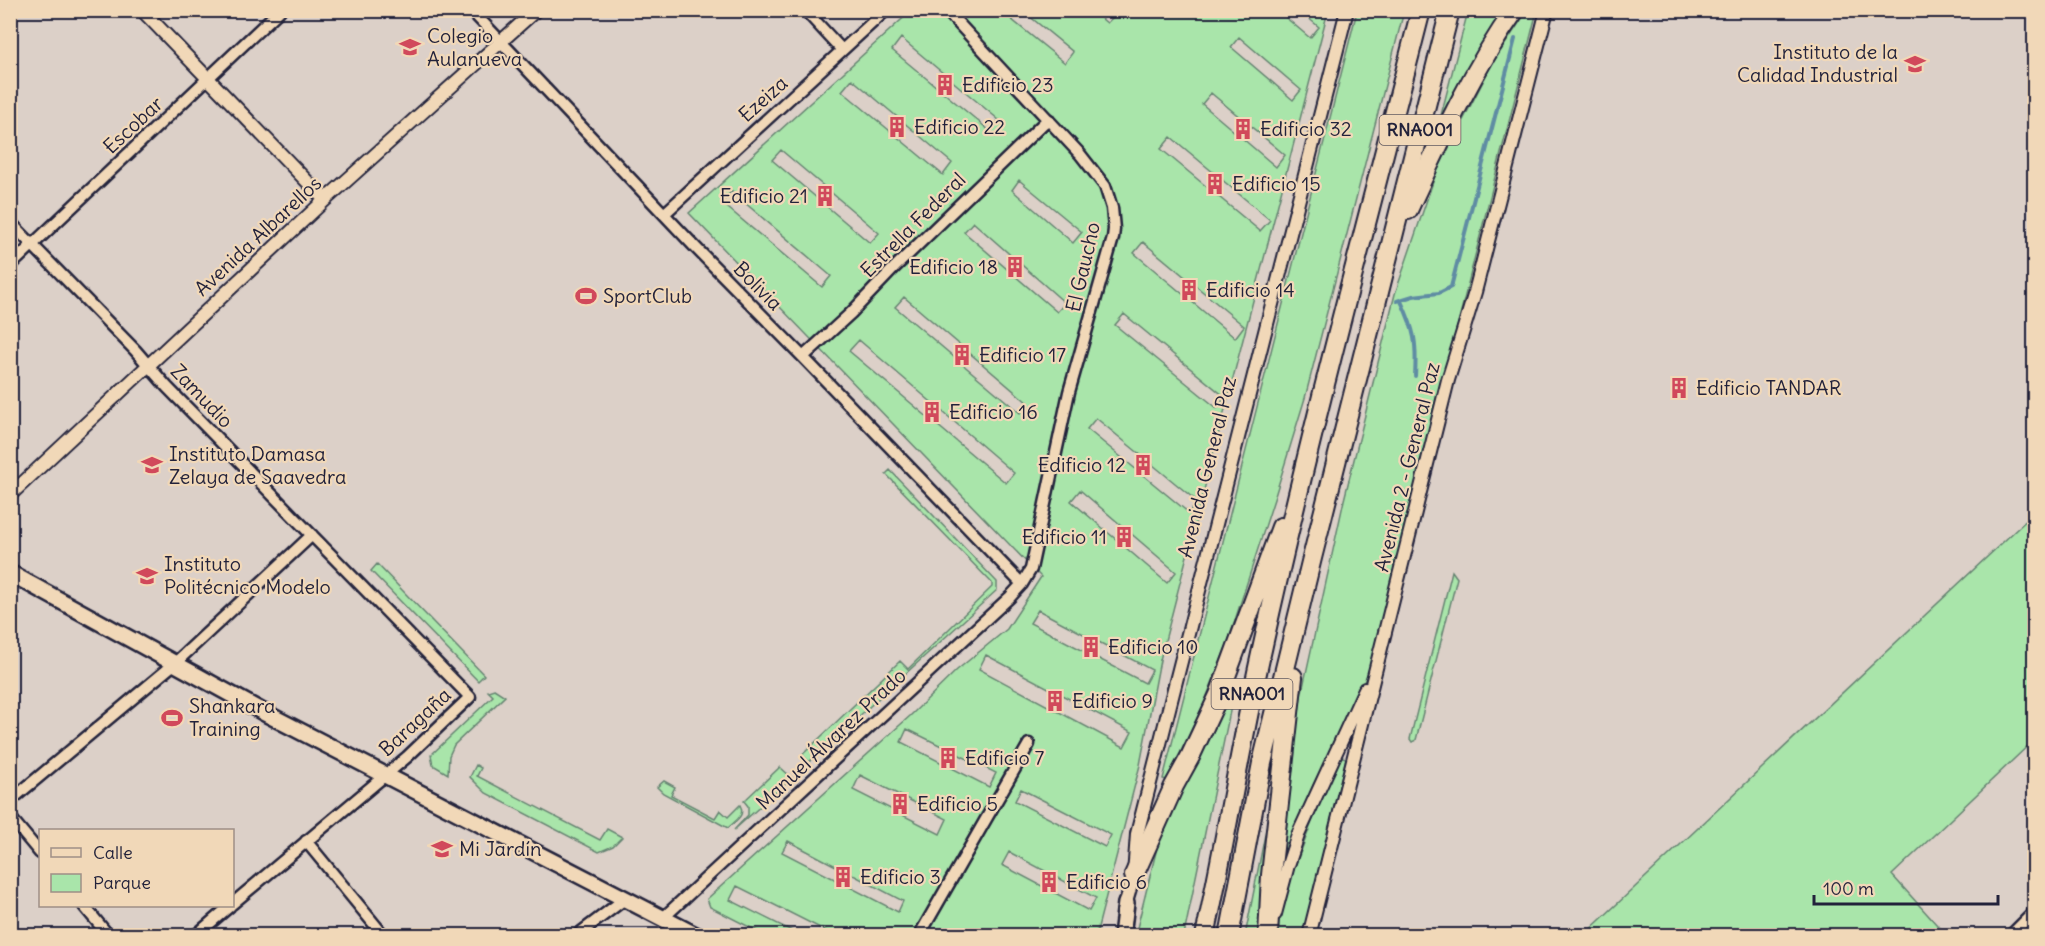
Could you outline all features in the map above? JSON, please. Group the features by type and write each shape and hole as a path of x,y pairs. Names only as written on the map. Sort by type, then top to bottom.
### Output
{"highway":[{"name":"RNA001","path":"1206,932 1236,768 1263,644 1306,461 1421,10"},
{"name":"RNA001","path":"1230,933 1262,763 1450,10"},
{"path":"1390,250 1464,93 1484,56 1515,10"},
{"path":"1134,875 1219,694 1306,461"},
{"path":"1268,936 1273,854 1302,598"}],"main road":[{"path":"10,573 174,664 698,936"},
{"path":"1122,936 1126,903"}],"street":[{"path":"142,10 325,200"},
{"name":"Escobar","path":"10,266 280,10"},
{"name":"Bolivia","path":"471,10 664,214 1022,584"},
{"name":"Avenida Albarellos","path":"10,495 325,200 536,10"},
{"path":"805,10 842,50"},
{"name":"Ezeiza","path":"664,214 886,10"},
{"name":"El Gaucho","path":"946,10 1080,154 1105,186 1112,208 1114,229 1104,272 1069,392 1034,559 1029,576 1022,584"},
{"name":"Avenida General Paz","path":"1115,936 1134,875 1137,834 1347,10"},
{"name":"Avenida 2 - General Paz","path":"1309,936 1448,380 1475,292 1547,10"},
{"name":"Estrella Federal","path":"803,357 851,314 895,267 1048,119"},
{"name":"Zamudio","path":"10,222 148,364 167,387 470,697"},
{"path":"10,801 174,664 312,535"},
{"name":"Manuel Álvarez Prado","path":"663,918 1022,584"},
{"path":"1268,936 1299,835 1378,659"},
{"name":"Baragaña","path":"234,902 407,757 470,697"},
{"path":"919,936 1029,744"},
{"path":"10,818 39,852"},
{"path":"306,841 384,936"},
{"path":"576,936 626,898"},
{"path":"85,907 109,936"},
{"name":"Baragaña","path":"195,936 229,907"},
{"path":"2010,936 2034,912"}],"green space":[{"path":"911,11 1001,11 1065,63 1073,52 1023,11 1092,11 1107,23 1117,13 1115,11 1278,11 1310,38 1319,27 1300,11 1328,11 1160,660 1140,765 1096,935 969,936 960,931 958,936 834,935 737,886 730,900 800,935 765,935 710,907 707,899 910,716 957,670 1007,629 1041,577 689,213","holes":["1239,37 1301,90 1293,100 1231,47","901,38 999,120 990,131 892,50","852,79 952,163 943,175 842,91","1211,93 1285,155 1276,167 1202,104","1171,137 1270,220 1260,231 1161,149","781,150 879,233 870,243 772,160","1019,180 1082,232 1073,243 1012,190","731,191 831,276 822,287 722,203","973,222 1065,303 1057,312 964,232","1143,242 1244,326 1235,338 1134,253","904,297 1028,403 1020,413 895,307","1124,314 1225,397 1217,408 1115,325","859,340 1014,473 1006,483 849,351","1096,418 1198,502 1189,513 1087,429","1080,490 1176,572 1167,583 1071,501","1038,610 1152,670 1145,683 1030,623","986,655 1132,732 1124,747 979,669","907,729 996,773 989,787 901,742","860,775 947,819 940,834 853,790","1021,789 1111,835 1105,847 1015,801","788,841 903,901 898,912 782,852","1009,852 1096,898 1089,911 1002,865"]},
{"path":"1357,11 1404,11 1305,398 1275,496 1228,642 1203,706 1167,780 1163,779"},
{"path":"1468,11 1506,11 1443,119 1440,119"},
{"path":"1527,11 1537,11 1373,659 1360,692 1313,785 1281,863 1296,719 1344,500 1395,294 1436,173 1492,64"},
{"path":"890,470 997,582 997,590 809,762 802,755 900,661 908,669 992,587 992,583 886,474"},
{"path":"2034,513 2034,740 1892,875 1946,935 1584,935"},
{"path":"377,564 484,675 478,681 371,571"},
{"path":"1452,571 1457,578 1416,740 1412,742 1410,739"},
{"path":"1232,680 1236,682 1184,935 1135,936 1159,840 1170,811"},
{"path":"494,689 505,696 454,745 449,756 448,774 433,765 431,755 493,696 488,691"},
{"path":"1339,756 1346,758 1303,935 1277,936 1280,914 1289,882"},
{"path":"476,765 481,768 477,776 600,840 607,829 622,837 613,846 599,852 486,793 470,777"},
{"path":"780,767 792,778 734,830 748,815 748,806 744,801"},
{"path":"664,781 675,787 671,795 715,818 720,810 728,817 740,805 741,815 728,828 663,793 657,787"},
{"path":"1270,809 1263,935 1245,936"}],"waterway":[{"path":"1397,301 1413,296 1439,293 1451,287 1515,39"},
{"path":"1401,301 1414,337 1415,376"}],"place":[{"name":"Colegio Aulanueva","path":"410,47"},
{"name":"Instituto de la Calidad Industrial","path":"1915,64"},
{"name":"Edificio 23","path":"945,85"},
{"name":"Edificio 22","path":"897,127"},
{"name":"Edificio 32","path":"1243,129"},
{"name":"Edificio 15","path":"1215,184"},
{"name":"Edificio 21","path":"825,196"},
{"name":"Edificio 18","path":"1015,267"},
{"name":"Edificio 14","path":"1189,290"},
{"name":"SportClub","path":"586,296"},
{"name":"Edificio 17","path":"962,355"},
{"name":"Edificio TANDAR","path":"1679,388"},
{"name":"Edificio 16","path":"932,412"},
{"name":"Instituto Damasa Zelaya de Saavedra","path":"152,465"},
{"name":"Edificio 12","path":"1143,465"},
{"name":"Edificio 11","path":"1124,537"},
{"name":"Instituto Politécnico Modelo","path":"147,576"},
{"name":"Edificio 10","path":"1091,647"},
{"name":"Edificio 9","path":"1055,701"},
{"name":"Shankara Training","path":"172,718"},
{"name":"Edificio 7","path":"948,758"},
{"name":"Edificio 5","path":"900,804"},
{"name":"Mi Jardín","path":"442,849"},
{"name":"Edificio 3","path":"843,877"},
{"name":"Edificio 6","path":"1049,882"}]}
